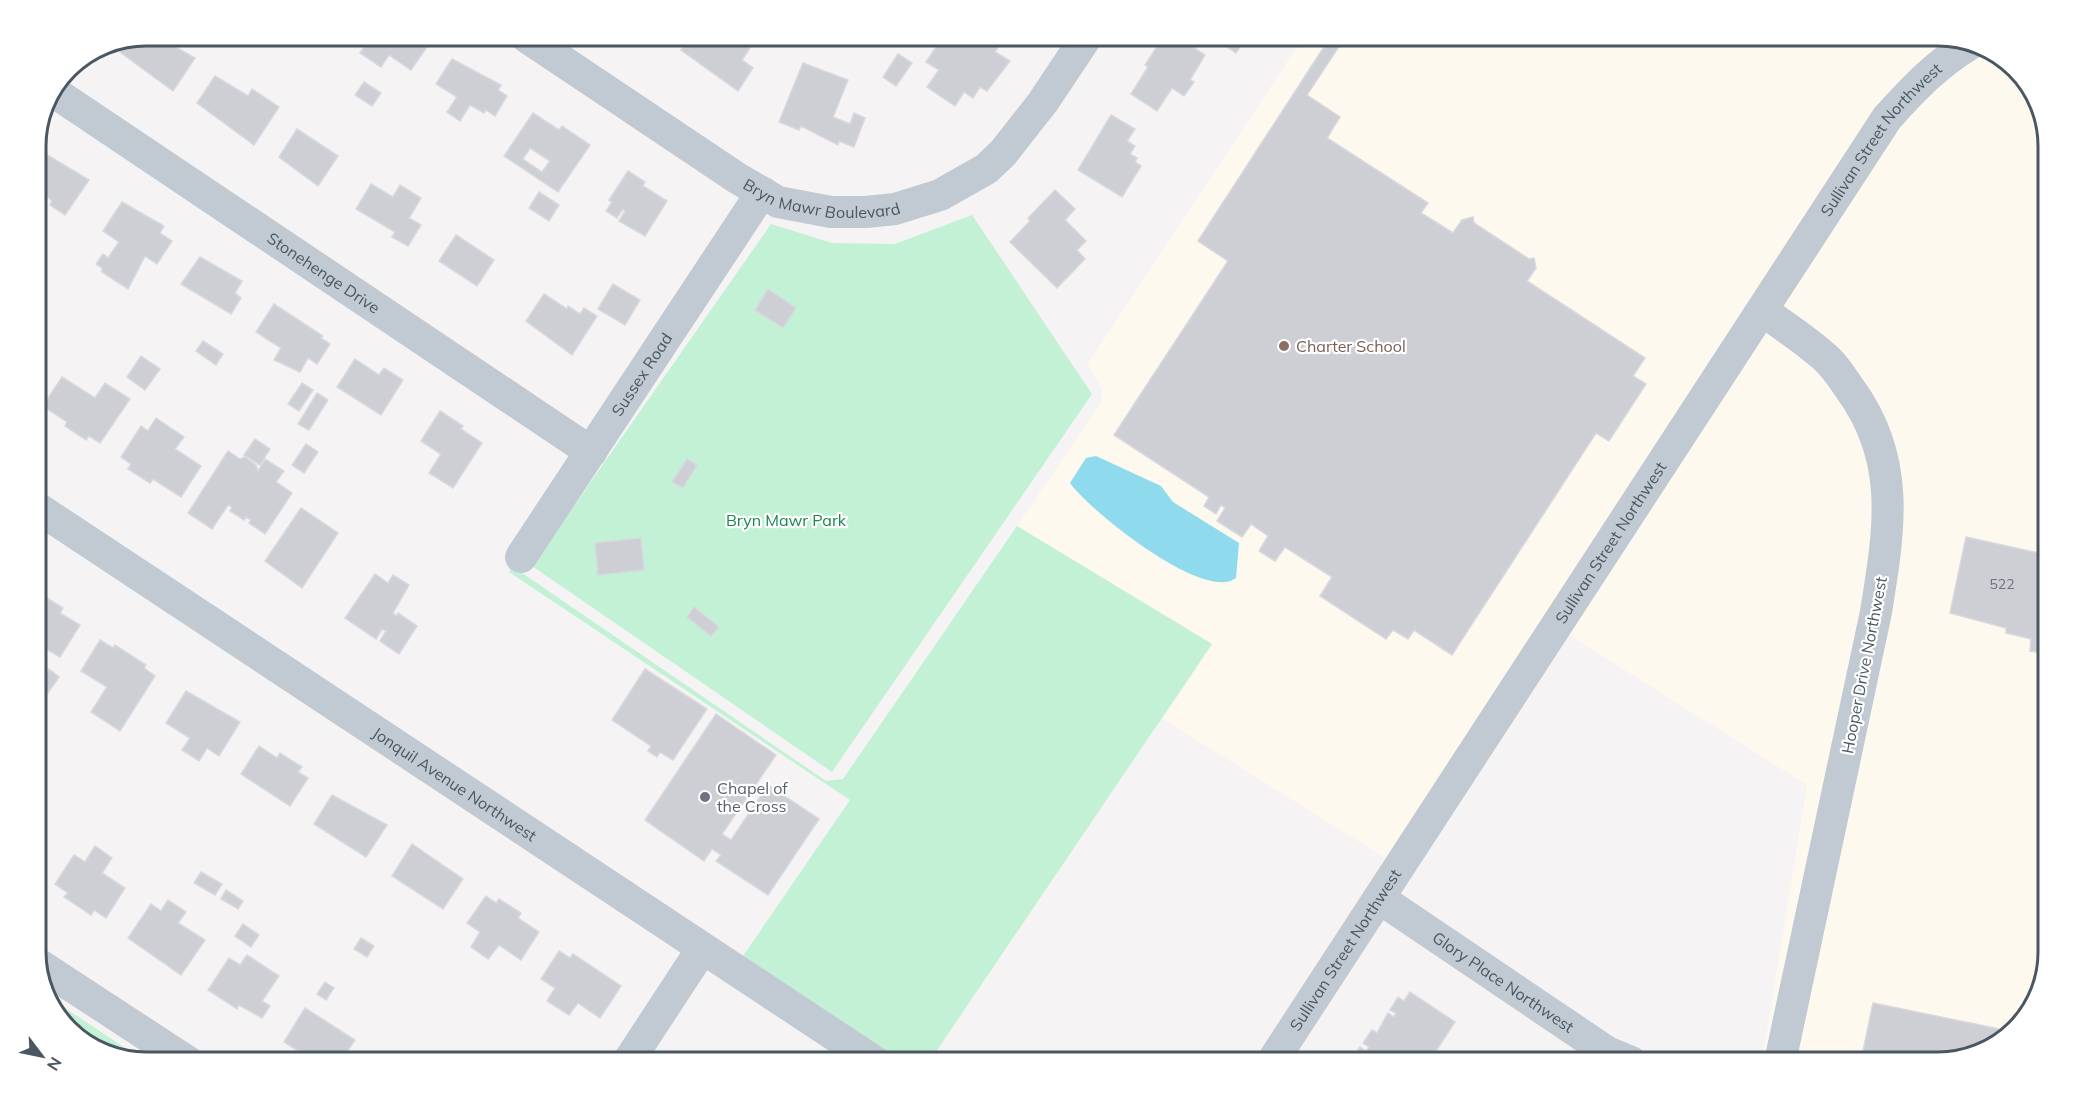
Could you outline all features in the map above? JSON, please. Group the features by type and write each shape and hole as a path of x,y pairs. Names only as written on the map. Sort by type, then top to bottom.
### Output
{"street":[{"name":"Bryn Mawr Boulevard","path":"540,46 762,192 778,201 831,212 895,209 940,195 986,169 1003,153 1043,102 1079,46"},
{"name":"Sullivan Street Northwest","path":"1279,1052 1887,118 1922,79 1961,49"},
{"name":"Stonehenge Drive","path":"60,96 591,452"},
{"name":"Sussex Road","path":"521,557 762,192"},
{"name":"Hooper Drive Northwest","path":"1762,310 1822,354 1863,406 1876,432 1886,463 1889,502 1886,548 1876,612 1782,1052"},
{"name":"Jonquil Avenue Northwest","path":"47,514 860,1052"},
{"name":"Glory Place Northwest","path":"1379,898 1606,1052"},
{"path":"634,1052 702,949"},
{"path":"48,971 173,1052"}],"shaded area":[{"path":"1297,46 1940,46 1910,69 1875,110 1387,859 1163,719 1212,644 1017,526 1102,401 1102,389 1087,365"},
{"path":"1978,56 1993,63 2021,91 2036,127 2038,951 2036,971 2021,1007 2013,1017 1993,1035 1963,1048 1937,1052 1797,1052 1890,616 1901,551 1904,504 1900,464 1890,430 1781,308 1899,127 1933,88 1959,67"},
{"path":"1767,330 1813,364 1851,411 1871,464 1872,545 1862,608 1766,1052 1764,1052 1807,785 1569,635"}],"green space":[{"name":"Bryn Mawr Park","path":"972,215 1092,394 832,772 532,566 771,224 832,243 895,244"},
{"path":"1017,526 1212,644 936,1052 883,1052 741,959 850,800 509,572 512,567 826,781 843,779"},
{"path":"63,1006 127,1049 91,1035"}],"water":[{"path":"1096,456 1161,486 1173,502 1239,543 1236,578 1220,582 1199,577 1174,566 1148,550 1099,512 1070,483 1086,458"}],"building":[{"path":"174,46 195,58 173,91 120,52 127,48"},
{"path":"365,46 428,46 411,70 389,55 381,67 360,53"},
{"path":"684,46 751,46 742,60 753,68 738,91 681,50"},
{"path":"934,46 999,46 995,52 1010,61 987,91 980,87 973,98 964,92 955,106 927,87 939,70 926,62 936,47"},
{"path":"1157,46 1191,46 1205,55 1190,80 1194,82 1184,96 1172,88 1157,111 1131,94 1148,67 1145,65"},
{"path":"1225,46 1241,46 1236,53"},
{"path":"1325,46 1339,46 1307,95 1340,117 1327,138 1428,203 1421,213 1453,233 1462,220 1473,217 1474,223 1529,259 1534,258 1536,268 1527,281 1645,358 1633,376 1646,384 1609,441 1596,433 1452,655 1414,630 1408,639 1393,630 1386,639 1320,596 1332,577 1285,547 1275,561 1259,551 1268,536 1251,524 1242,537 1217,521 1225,508 1221,505 1216,514 1204,506 1209,497 1114,435 1228,261 1198,241"},
{"path":"898,54 912,63 896,86 883,77"},
{"path":"452,59 501,85 498,90 507,96 495,116 486,110 484,113 470,105 460,121 447,112 457,97 436,84"},
{"path":"803,63 848,80 833,117 850,124 854,113 865,118 854,147 839,141 838,145 801,126 799,130 779,122"},
{"path":"215,76 248,96 252,89 279,107 254,145 197,103"},
{"path":"364,82 381,93 372,106 355,95"},
{"path":"533,113 559,130 562,126 590,145 558,192 504,156","holes":["530,148 550,161 542,172 523,159"]},
{"path":"1111,115 1135,129 1127,141 1135,146 1130,154 1137,158 1135,162 1141,166 1122,197 1078,170"},
{"path":"297,129 338,156 318,186 279,157"},
{"path":"47,155 89,180 65,215 50,205 52,201 47,196"},
{"path":"628,171 645,182 643,186 667,201 645,236 619,221 625,211 623,209 617,218 606,211 612,202 609,200"},
{"path":"371,184 393,197 400,185 421,198 409,218 421,225 408,246 392,237 395,232 356,209"},
{"path":"1055,190 1075,209 1065,220 1086,241 1077,250 1085,259 1057,288 1010,242 1030,221 1028,218"},
{"path":"539,192 559,205 549,221 529,208"},
{"path":"122,202 164,226 160,233 172,241 157,264 145,256 128,289 102,272 102,268 96,264 103,254 108,258 119,242 103,231"},
{"path":"456,235 494,260 477,286 439,261"},
{"path":"200,257 242,281 235,293 241,298 231,314 181,284"},
{"path":"613,284 640,300 625,325 598,309"},
{"path":"768,289 796,308 783,328 755,310"},
{"path":"544,294 567,309 568,306 580,314 584,308 597,316 572,355 526,321"},
{"path":"274,304 323,336 321,338 330,344 317,364 308,358 300,372 274,360 281,348 256,332"},
{"path":"203,341 223,354 216,365 196,351"},
{"path":"141,356 160,369 145,390 127,377"},
{"path":"355,359 379,375 384,368 403,380 381,415 337,387"},
{"path":"62,377 95,398 105,383 130,399 100,443 89,436 86,440 65,426 67,422 47,409 47,400"},
{"path":"302,383 313,390 299,411 288,404"},
{"path":"317,393 328,400 309,430 298,424"},
{"path":"440,411 463,426 461,429 482,443 453,488 429,473 441,454 421,441"},
{"path":"156,418 184,437 175,449 201,466 181,497 153,479 150,483 128,469 131,464 121,457 141,426 148,431"},
{"path":"255,439 270,449 260,465 244,455"},
{"path":"306,444 318,452 304,473 292,465"},
{"path":"228,451 240,459 245,457 256,465 258,471 265,459 284,471 276,482 292,493 265,534 249,523 251,520 246,517 244,520 230,511 232,507 228,505 212,529 188,513"},
{"path":"687,459 697,465 683,488 672,482"},
{"path":"301,508 338,533 302,588 265,561"},
{"path":"1966,537 2038,553 2038,652 2030,651 2031,639 2006,633 2006,628 1950,613"},
{"path":"641,538 644,570 598,575 595,543"},
{"path":"375,574 388,583 393,575 409,585 393,613 397,616 398,613 417,626 399,654 380,641 386,631 382,629 376,639 345,618"},
{"path":"47,598 63,608 60,613 80,625 60,657 47,649"},
{"path":"694,607 719,627 711,636 687,617"},
{"path":"100,640 113,648 115,645 146,665 144,668 155,676 120,731 91,712 107,687 81,671"},
{"path":"49,669 59,677 48,693 47,692"},
{"path":"645,669 707,709 673,760 660,752 657,757 648,751 651,746 612,720"},
{"path":"186,691 240,722 219,756 207,748 199,761 182,750 190,738 166,723"},
{"path":"716,714 776,755 722,834 731,840 768,785 819,819 768,895 716,861 721,855 712,849 704,861 645,820"},
{"path":"259,746 277,758 280,753 302,767 298,772 308,778 290,806 241,774"},
{"path":"332,795 387,825 366,857 314,824"},
{"path":"412,844 463,879 443,909 392,876"},
{"path":"95,846 112,858 102,873 125,888 106,918 94,910 91,915 64,897 68,893 55,884 74,855 85,862"},
{"path":"201,872 222,884 215,895 194,883"},
{"path":"226,890 243,901 238,909 221,899"},
{"path":"486,896 496,903 499,899 521,913 518,918 539,932 521,960 499,945 488,959 471,947 480,932 467,923"},
{"path":"168,900 186,912 178,923 205,940 181,975 128,938 151,904 161,911"},
{"path":"243,924 259,935 251,947 235,936"},
{"path":"361,938 374,946 367,957 354,949"},
{"path":"559,951 570,958 573,954 621,986 600,1018 578,1003 569,1015 547,1001 555,988 541,979"},
{"path":"247,955 279,976 262,1001 270,1006 262,1018 239,1005 237,1009 208,990 229,958 240,965"},
{"path":"325,982 334,988 326,1000 317,994"},
{"path":"1410,992 1455,1022 1436,1052 1357,1052 1360,1047 1366,1051 1369,1047 1363,1043 1372,1030 1377,1033 1388,1013 1394,1017 1396,1013 1390,1010 1398,997 1404,1001"},
{"path":"1873,1003 2000,1029 1981,1041 1950,1051 1863,1052"},
{"path":"305,1008 355,1040 347,1052 300,1052 284,1042"}],"place":[{"name":"Charter School","path":"1284,346"},
{"name":"Chapel of the Cross","path":"705,797"}]}
